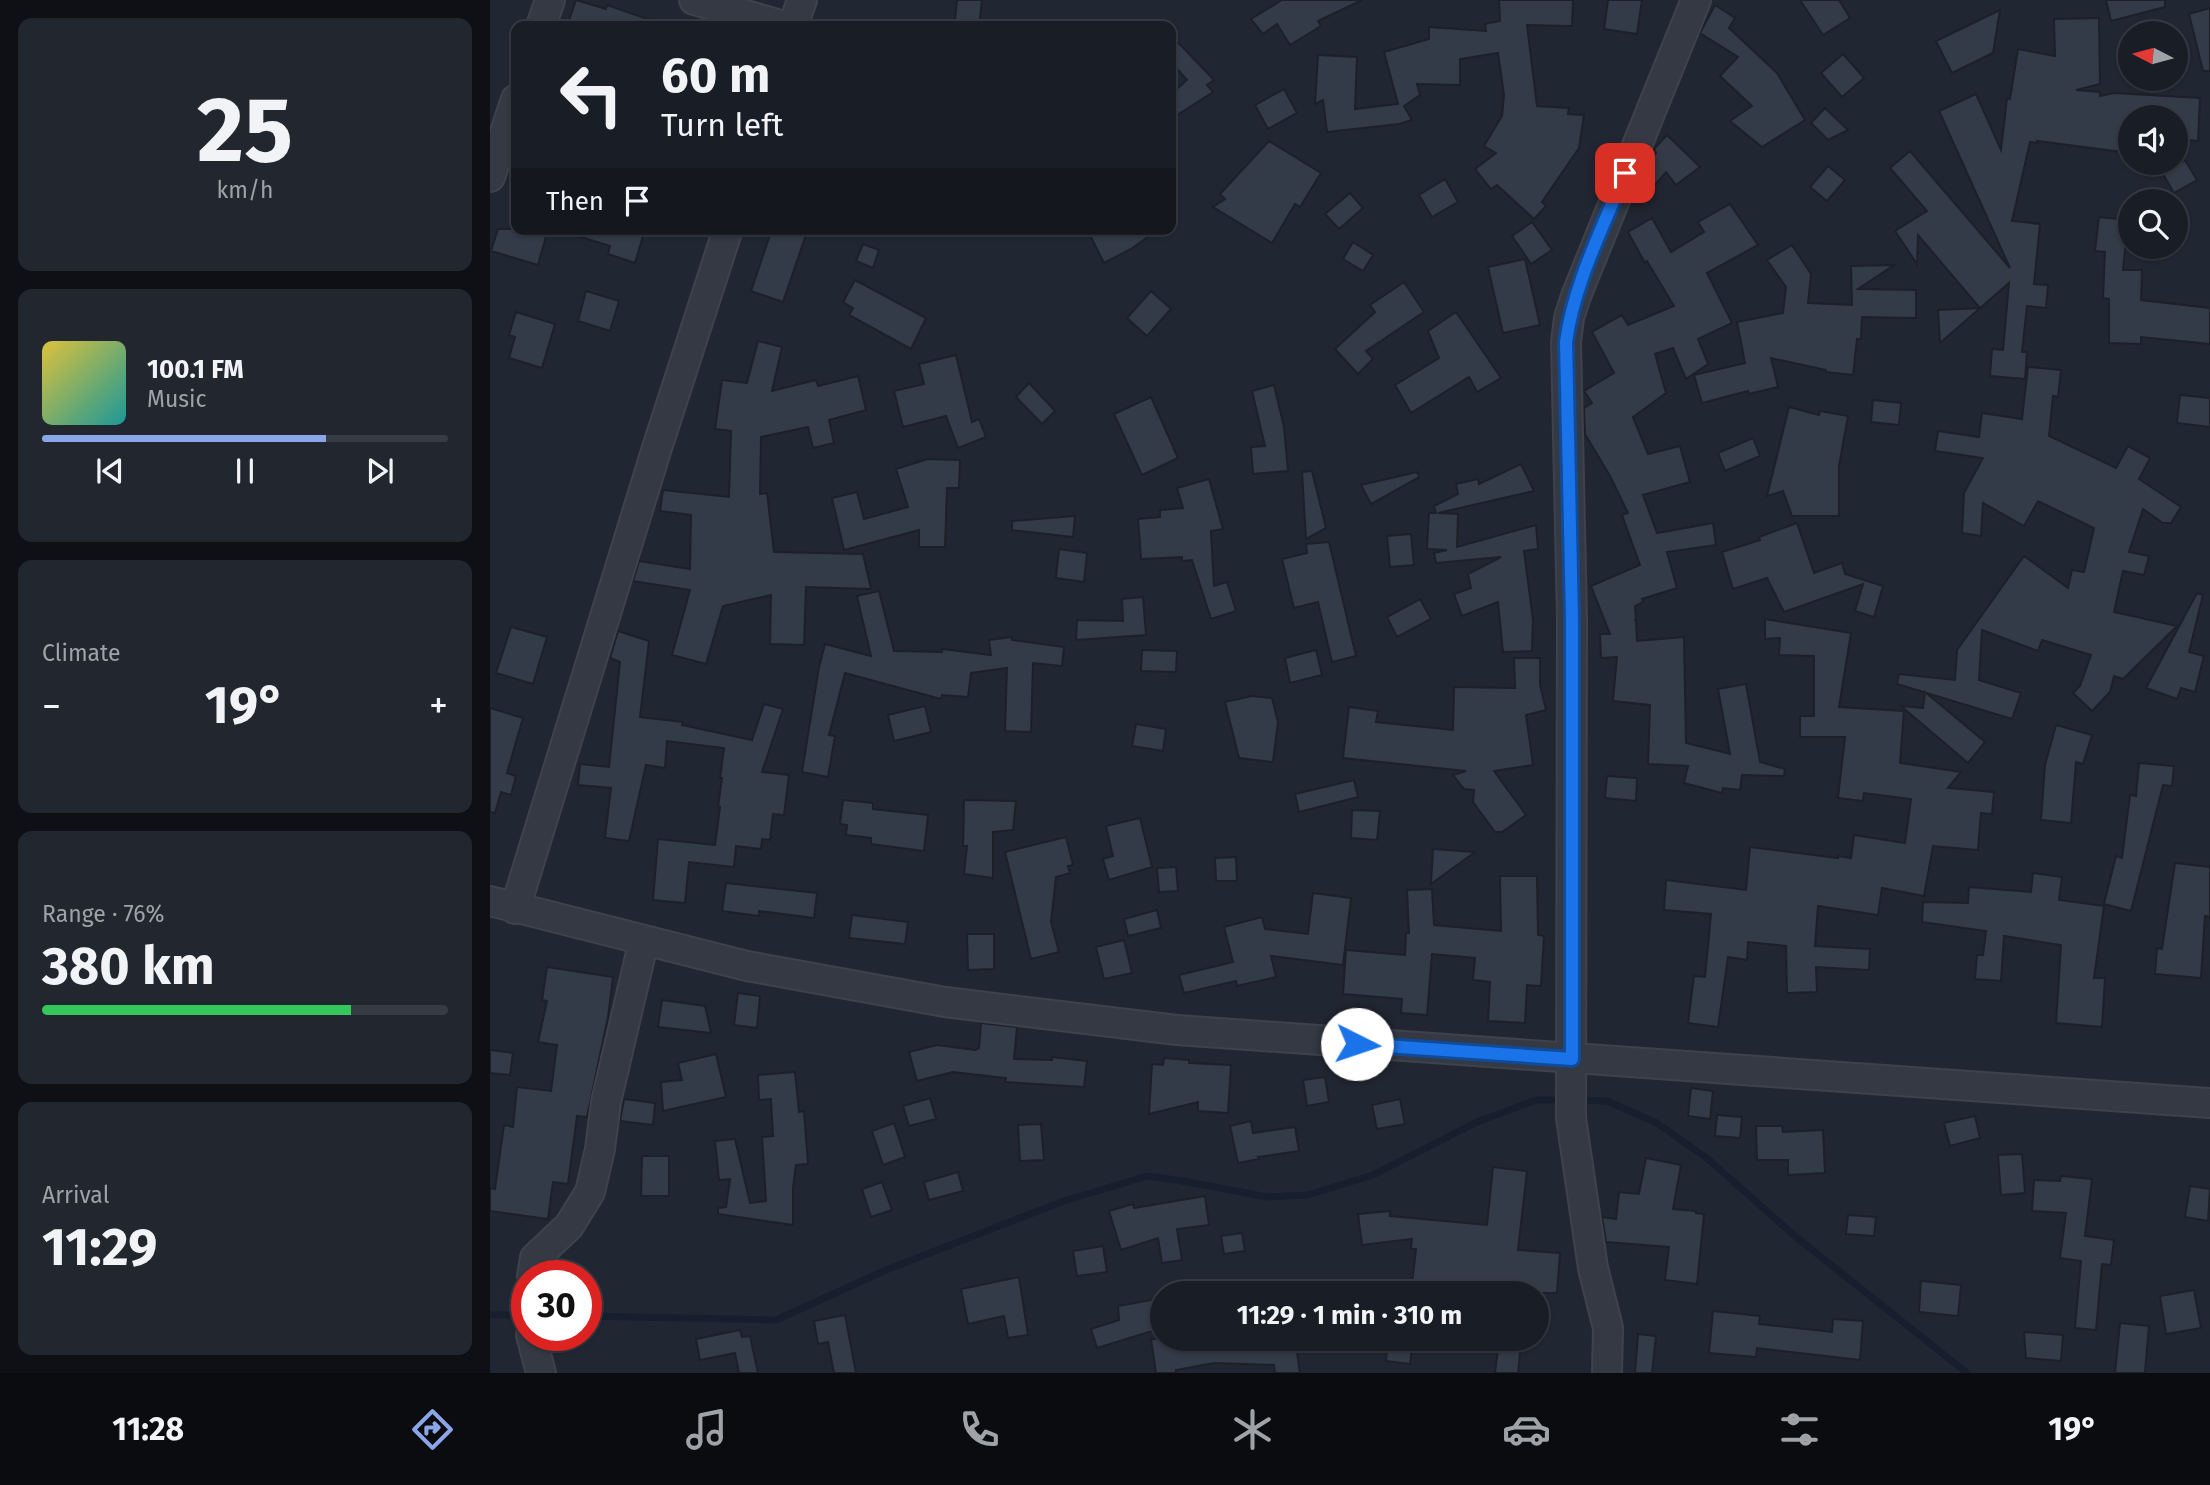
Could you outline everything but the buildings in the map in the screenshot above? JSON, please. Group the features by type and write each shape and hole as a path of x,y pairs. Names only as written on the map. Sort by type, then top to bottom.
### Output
{"street":[{"path":"543,21 550,0"},
{"path":"694,0 767,21"},
{"path":"795,21 802,0"},
{"path":"1607,1373 1608,1328 1593,1268 1571,1118 1572,619 1566,342 1576,296 1696,0"},
{"path":"490,177 511,114"},
{"path":"726,235 503,905 747,966 959,1004 1196,1032 1572,1068 2210,1103"},
{"path":"535,1260 569,1226 590,1192 600,1149 606,1102 644,940"},
{"path":"535,1351 541,1373"}],"waterway":[{"path":"602,1316 776,1320 886,1270 1064,1201 1147,1176 1267,1197 1308,1195 1373,1175 1477,1122 1536,1100 1566,1100"},
{"path":"1577,1100 1607,1101 1657,1123 1708,1159 1796,1237 1967,1373"},
{"path":"490,1315 511,1315"}],"route":[{"path":"1357,1044 1572,1059 1572,619 1566,342 1569,318 1576,296 1625,173"}]}
